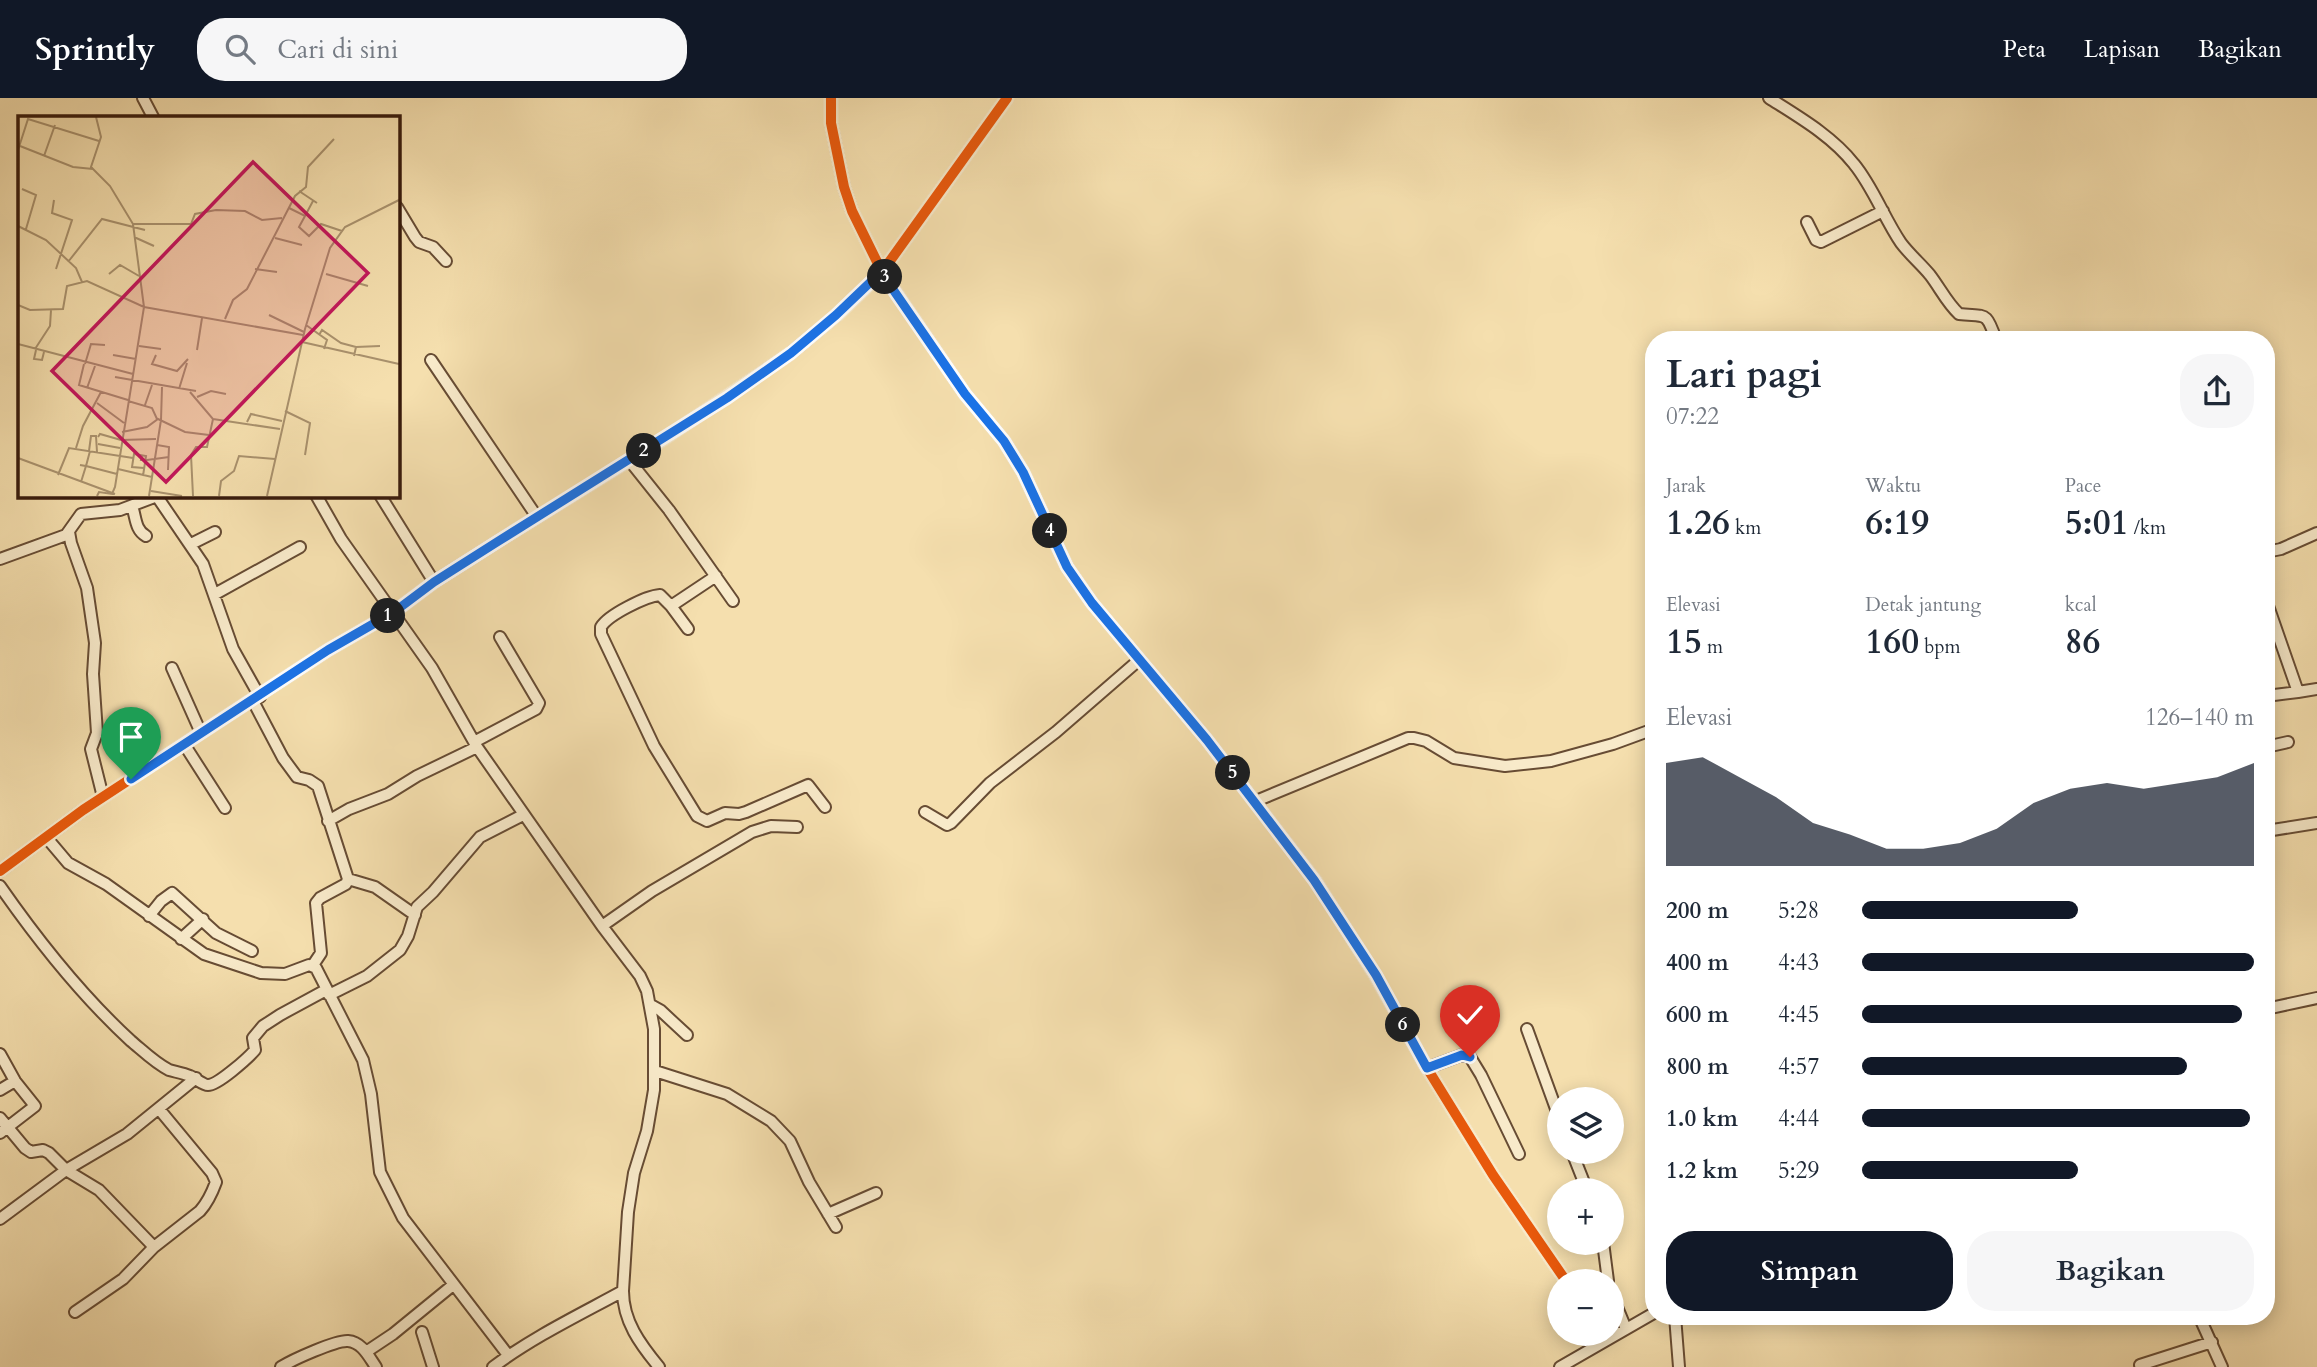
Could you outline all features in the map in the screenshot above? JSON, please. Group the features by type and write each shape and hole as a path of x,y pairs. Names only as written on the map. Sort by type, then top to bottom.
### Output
{"street":[{"path":"143,98 152,116"},
{"path":"831,98 831,123 844,187 852,211 881,272 965,394 1004,441 1023,472 1067,567 1092,603 1256,802 1314,880 1376,975 1427,1068 1493,1175 1558,1269"},
{"path":"0,871 103,797 328,650 394,612 434,582 727,398 791,353 881,272 1007,98"},
{"path":"1769,98 1804,119 1855,164 1902,243 1917,263 1929,273 1952,307 1959,314 1976,313 1984,316 1992,331"},
{"path":"399,209 419,242 432,247 446,261"},
{"path":"1807,222 1816,240 1821,242 1883,211"},
{"path":"431,360 537,517"},
{"path":"629,460 733,601"},
{"path":"0,559 69,532 81,514 132,506 154,497"},
{"path":"46,837 68,863 106,884 204,954 261,973 285,974 313,965 321,953 316,903 346,884 348,879 318,786 297,777 283,758 233,649 203,564 157,497"},
{"path":"317,497 341,539 432,668 476,744 523,815 640,976 651,1005 654,1090 647,1130 634,1172 622,1291 626,1317 642,1346 659,1367"},
{"path":"381,497 434,582"},
{"path":"132,506 137,528 146,536"},
{"path":"69,532 87,588 95,643 93,674 97,733 91,749 103,797"},
{"path":"191,544 215,532"},
{"path":"2275,550 2317,533"},
{"path":"215,594 300,547"},
{"path":"671,606 716,576"},
{"path":"688,629 660,595 651,596 609,618 601,627 601,634 654,746 697,816 707,821 727,813 739,814 808,785 825,807"},
{"path":"2275,626 2298,692"},
{"path":"328,821 349,809 388,794 536,709 539,703 500,637"},
{"path":"925,813 947,825 951,823 990,783 1056,732 1139,660"},
{"path":"172,668 201,733"},
{"path":"2275,695 2317,689"},
{"path":"1256,802 1414,737 1454,758 1510,766 1551,761 1645,732"},
{"path":"2275,745 2288,742"},
{"path":"184,744 225,808"},
{"path":"0,886 47,951 114,1026 150,1058 208,1085 216,1082 250,1055 254,1050 253,1038 263,1026 374,971 400,950 408,936 417,908 480,836 523,815"},
{"path":"2275,830 2317,823"},
{"path":"602,926 652,891 752,832 771,826 797,827"},
{"path":"348,879 375,887 415,915"},
{"path":"149,916 172,893 227,940 252,951"},
{"path":"181,939 203,919"},
{"path":"313,965 363,1060 368,1077 379,1162 390,1195 403,1218 508,1355"},
{"path":"2275,1007 2317,998"},
{"path":"651,1005 687,1035"},
{"path":"1527,1030 1548,1087"},
{"path":"0,1054 15,1081 35,1106 4,1130"},
{"path":"1427,1068 1462,1055 1470,1057 1481,1074 1518,1154"},
{"path":"655,1071 727,1094 771,1121 790,1141 835,1227"},
{"path":"0,1219 66,1170 127,1134 196,1078"},
{"path":"0,1090 15,1081"},
{"path":"75,1312 123,1279 154,1247 207,1203 216,1182 212,1173 159,1109"},
{"path":"0,1118 4,1130 25,1148 31,1152 43,1150 49,1153 66,1170 106,1197 154,1247"},
{"path":"828,1214 876,1192"},
{"path":"366,1352 393,1334 453,1285"},
{"path":"493,1367 508,1355 622,1291"},
{"path":"1624,1324 1626,1329 1645,1318"},
{"path":"1676,1325 1679,1367"},
{"path":"2204,1325 2222,1367"},
{"path":"422,1332 433,1367"},
{"path":"281,1367 293,1358 348,1341 360,1345 376,1367"},
{"path":"2140,1365 2212,1342"},
{"path":"1560,1367 1588,1346"}],"cycle path":[{"path":"831,98 831,123 844,187 852,211 882,272 965,394 1004,441 1023,472 1067,567 1092,603 1207,740 1315,880 1375,975 1427,1068 1493,1175 1558,1269"},
{"path":"0,871 83,810 328,650 394,612 434,582 665,438 791,353 837,315 882,272 1007,98"}],"route":[{"path":"131,779 328,650 394,612 434,582 727,398 791,353 881,272 965,394 1004,441 1023,472 1067,567 1118,636 1207,740 1285,839 1376,975 1427,1068 1462,1055 1470,1057"}]}
